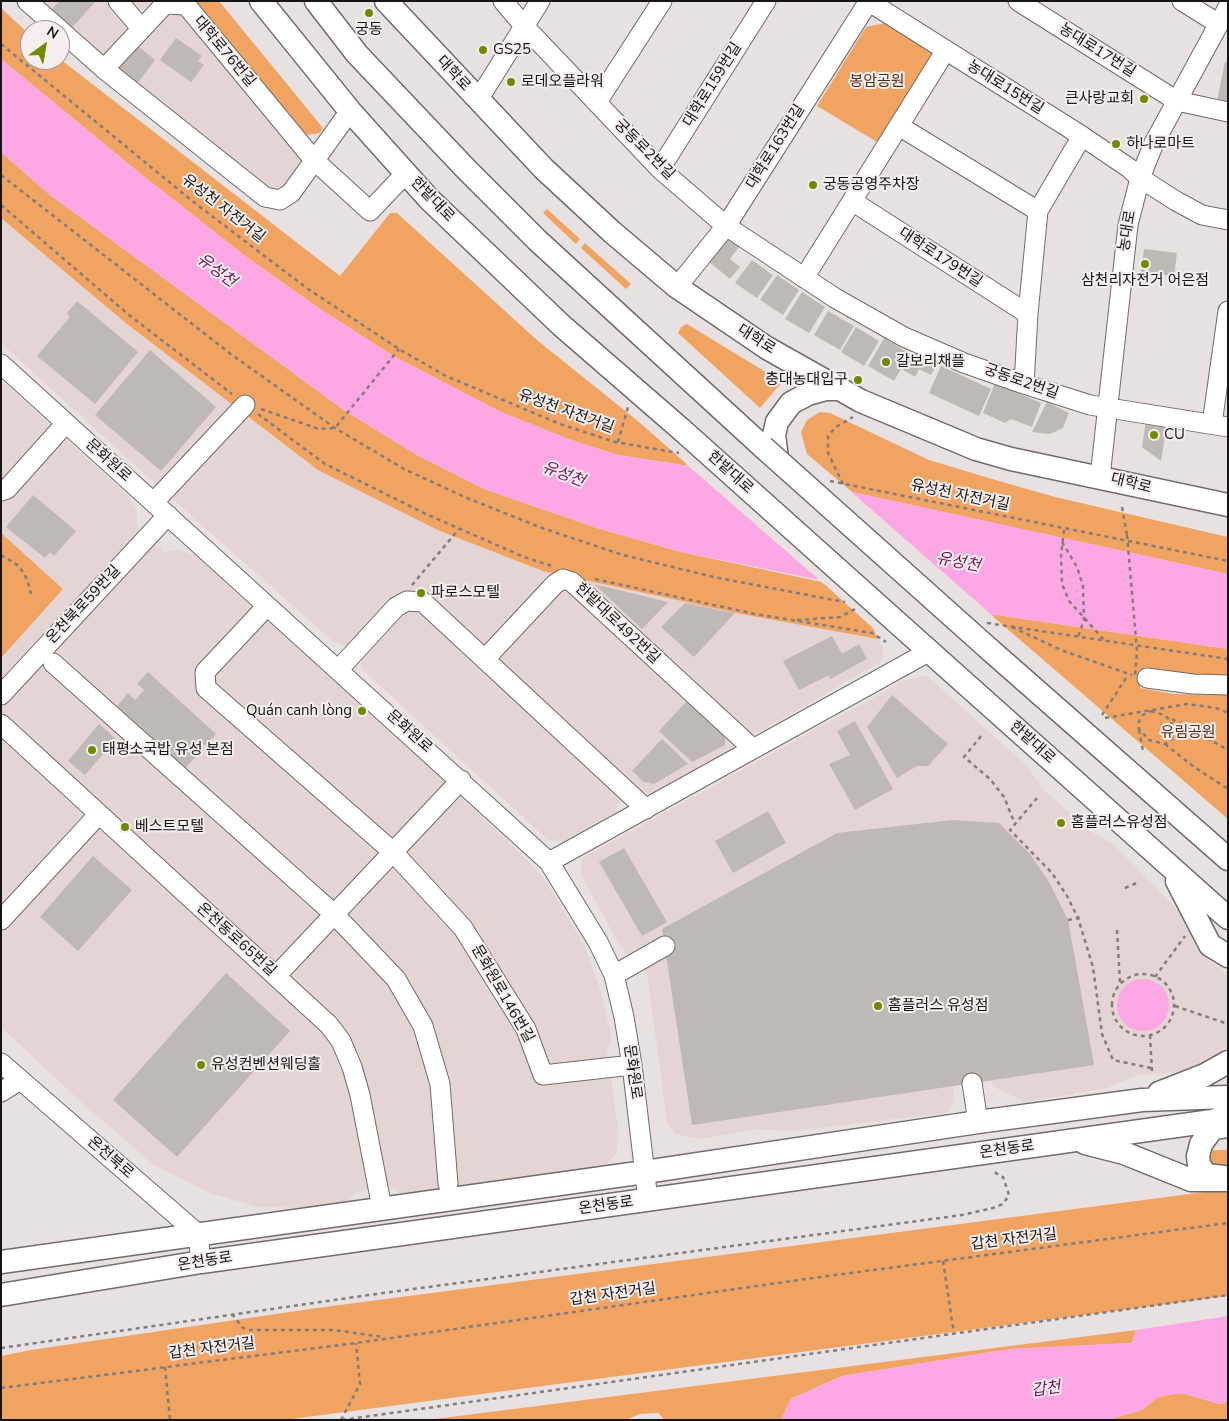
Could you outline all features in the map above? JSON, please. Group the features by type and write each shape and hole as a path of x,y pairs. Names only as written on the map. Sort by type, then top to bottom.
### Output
{"main road":[{"name":"한밭대로","path":"261,1 350,111 406,174 483,252 560,325 682,430 1228,918"},
{"path":"316,1 357,54 467,170 537,240 989,649 1228,859"},
{"name":"대학로","path":"386,1 544,169 677,287 767,348 861,401 976,449 1011,459 1228,505"},
{"path":"772,452 778,422 792,403 808,394 826,389 841,389"},
{"path":"1170,867 1210,945 1228,956"},
{"path":"1142,1100 1205,1075 1228,1062"},
{"path":"1142,1100 1228,1097"},
{"name":"온천동로","path":"1,1262 1142,1100"},
{"path":"1224,1122 1213,1128 1201,1144 1198,1156 1199,1165 1206,1175 1228,1179"},
{"name":"온천동로","path":"1,1295 201,1262 1074,1141 1224,1122"},
{"path":"1074,1141 1124,1153 1191,1180 1228,1179"}],"street":[{"path":"27,1 49,20"},
{"path":"118,1 141,28"},
{"name":"궁동로2번길","path":"503,1 524,26 660,169 726,226 804,278 904,337 964,363 1090,405 1220,426"},
{"path":"478,100 540,1"},
{"path":"597,102 662,1"},
{"name":"대학로159번길","path":"660,169 766,1"},
{"name":"농대로15번길","path":"868,1 1082,136 1129,168 1140,178 1202,215 1228,220"},
{"name":"대학로163번길","path":"677,287 726,226 868,1"},
{"name":"농대로17번길","path":"1018,1 1177,101 1228,112"},
{"path":"1182,1 1219,24"},
{"name":"대학로76번길","path":"104,70 165,4 186,5 314,160 370,211 406,174"},
{"name":"농대로","path":"1100,477 1126,234 1140,178 1154,143 1228,7"},
{"path":"70,39 104,70 265,197 280,200 291,193 350,111"},
{"path":"804,278 946,50"},
{"path":"900,126 1038,211"},
{"path":"1024,384 1028,314 1038,211 1082,136"},
{"name":"대학로179번길","path":"852,201 1028,314"},
{"path":"1220,426 1228,311"},
{"name":"문화원로","path":"1,364 550,862 598,942 614,975 632,1064 648,1200"},
{"path":"154,502 245,404"},
{"path":"1,491 8,489 66,423"},
{"name":"온천북로59번길","path":"1,695 168,515"},
{"name":"한밭대로492번길","path":"485,659 555,584 563,579 572,582 752,748"},
{"path":"339,669 396,607 407,601 422,602 646,809"},
{"name":"문화원로146번길","path":"268,606 204,672 206,688 393,852 463,928 526,1029 543,1075 632,1064"},
{"path":"550,862 752,748 930,651"},
{"path":"53,663 334,914 396,980 423,1026 440,1084 448,1184"},
{"path":"1141,677 1193,684 1228,685"},
{"name":"온천동로65번길","path":"1,724 329,1025 341,1041 352,1067 360,1096 382,1208"},
{"path":"276,976 461,780"},
{"path":"1,920 98,815"},
{"path":"614,975 664,946"},
{"name":"온천북로","path":"1,1063 198,1234"},
{"path":"1,1092 20,1080"},
{"path":"972,1083 978,1122"},
{"path":"198,1234 201,1262"}],"path":[{"name":"유성천 자전거길","path":"1,44 204,209 308,288 399,349 446,376 560,424 618,442 684,454"},
{"path":"1,175 232,355 335,428 404,469 467,498 542,528 623,555 714,577 811,597 854,603"},
{"path":"1,205 129,314 325,464 459,528 524,557 556,568"},
{"path":"245,404 319,429 335,428 395,357 399,349"},
{"path":"618,442 628,407"},
{"path":"843,484 828,453 828,436 836,427 853,417"},
{"name":"유성천 자전거길","path":"828,481 932,501 1064,530 1228,561"},
{"path":"1008,626 1061,650 1128,675 1141,677 1137,651 1131,566 1122,507"},
{"path":"407,601 412,584 459,528"},
{"path":"1064,530 1062,542 1062,584 1069,601 1084,620 1106,641"},
{"path":"1062,542 1077,567 1083,586 1084,620 1078,637"},
{"path":"1,555 19,566 28,579 31,594"},
{"path":"592,578 792,620 872,633 886,642"},
{"path":"792,620 840,617 863,604"},
{"path":"979,621 1228,658"},
{"path":"1128,675 1103,716 1187,704 1216,708 1228,714"},
{"path":"1143,751 1139,721 1143,715 1151,710 1164,714 1197,735 1228,750"},
{"path":"1164,714 1171,721 1174,736 1165,744"},
{"path":"1139,729 1149,740 1165,744 1228,790"},
{"path":"981,736 964,757 990,778 1004,797 1015,824"},
{"path":"1037,798 1010,830 1052,872 1080,918 1093,967 1102,1034 1113,1060 1151,1068"},
{"path":"1125,888 1139,882"},
{"path":"1068,920 1080,918"},
{"path":"1117,930 1120,983 1112,1001 1116,1020 1130,1034 1150,1035 1167,1024 1174,1006 1172,995 1167,986 1154,977 1139,974 1120,983"},
{"path":"1154,977 1185,935"},
{"path":"1174,1006 1228,1024"},
{"path":"1150,1035 1152,1072"},
{"path":"1,1348 232,1314 962,1215 994,1208 1003,1204 1010,1195 1003,1177 990,1170"},
{"name":"갑천 자전거길","path":"1,1388 356,1343 1228,1223"},
{"path":"943,1261 954,1334"},
{"path":"341,1420 1228,1295"},
{"path":"232,1314 243,1328 250,1330 334,1330 387,1338"},
{"path":"341,1420 360,1384 356,1343"},
{"path":"165,1367 170,1420"}],"shaded area":[{"path":"33,1 156,1 150,8 137,9 126,20 127,32 109,53 91,54 70,35 70,20 54,20"},
{"path":"180,9 302,155 303,166 286,189 273,193 121,74 120,62 167,10"},
{"path":"1,218 58,265 543,571 741,614 878,639 883,647 883,657 879,663 761,731 752,733 744,729 731,750 655,792 647,794 642,790 618,804 615,813 605,820 564,842 548,840 362,669 361,658 348,647 335,643 150,479 1,343"},
{"path":"1,380 128,496 137,510 137,527 164,552 178,550 195,555 441,778 526,859 547,883 583,943 600,989 612,1038 607,1050 619,1136 616,1154 604,1166 416,1196 400,1193 393,1187 354,1193 339,1208 258,1207 210,1193 154,1165 79,1100 1,1027"},
{"path":"927,676 1027,766 1044,790 1090,831 1112,843 1183,915 1196,949 1228,976 1228,1046 1206,1062 1177,1072 1137,1075 1107,1088 1025,1102 998,1089 990,1081 954,1086 954,1101 946,1113 793,1131 754,1129 700,1139 675,1134 667,1122 647,974 618,943 581,874 581,859 905,680"}],"green space":[{"path":"195,1 219,1 323,128 320,133 308,135 301,131"},
{"path":"1,8 20,26 20,70 70,70 70,67 340,276 390,213 397,213 537,340 639,422 689,466 618,455 571,440 501,412 395,357 320,309 245,256 137,171 1,59"},
{"name":"봉암공원","path":"891,22 934,49 936,58 882,145 817,106 866,27"},
{"path":"1,152 50,195 344,410 417,455 484,489 597,528 681,552 822,582 873,628 878,639 741,614 543,571 440,531 318,470 127,324 1,218"},
{"path":"547,209 580,239 576,244 543,213"},
{"path":"585,243 631,284 626,289 581,248"},
{"path":"687,324 782,382 760,408 678,333 681,327"},
{"path":"820,412 830,413 929,460 1055,497 1228,537 1228,574 852,492 807,454 801,432 807,420"},
{"path":"1,533 63,589 1,658"},
{"name":"유림공원","path":"990,614 1228,649 1228,675 1186,674 1144,667 1140,688 1174,694 1228,695 1228,819"},
{"path":"1207,1150 1228,1150 1228,1174 1209,1168"},
{"path":"1228,1189 1228,1296 284,1420 1,1420 1,1356 31,1350 317,1308"},
{"path":"1136,1330 1132,1343 1010,1349 842,1376 791,1399 781,1420 665,1420 658,1413 640,1414 626,1420 427,1420"},
{"path":"1181,1393 1220,1404 1228,1402 1228,1420 1108,1420 1142,1410 1158,1397"}],"water":[{"name":"유성천","path":"1,59 137,171 245,256 320,309 395,357 501,412 571,440 618,455 852,492 1228,574 1228,649 990,614 681,552 597,528 484,489 417,455 344,410 50,195 1,152"},
{"path":"1143,979 1153,981 1161,987 1167,995 1169,1005 1167,1015 1161,1023 1153,1029 1143,1031 1133,1029 1125,1023 1119,1015 1117,1005 1119,995 1125,987 1133,981"},
{"name":"갑천","path":"1228,1316 1228,1402 1220,1404 1181,1393 1158,1397 1142,1410 1108,1420 781,1420 791,1399 842,1376 1010,1349 1132,1343 1136,1330"}],"pier":[{"path":"685,463 848,489 994,617 825,585"}],"building":[{"path":"59,1 96,1 70,30 70,20 57,20 49,13"},
{"path":"176,38 202,56 198,61 204,65 191,82 160,60"},
{"path":"137,45 155,60 136,85 117,70"},
{"path":"1225,62 1228,62 1228,104 1217,101"},
{"path":"735,237 742,243 730,259 740,267 730,279 708,261 726,238"},
{"path":"1144,249 1177,253 1174,276 1141,272"},
{"path":"752,260 773,275 757,298 735,283"},
{"path":"777,275 799,290 783,315 760,300"},
{"path":"802,292 825,307 809,333 785,319"},
{"path":"77,301 138,352 95,404 37,356 70,317 67,313"},
{"path":"828,311 854,326 840,350 814,335"},
{"path":"856,327 879,341 864,366 841,352"},
{"path":"884,338 910,354 894,381 868,366"},
{"path":"916,346 940,359 931,375 919,369 915,377 903,370"},
{"path":"150,350 216,407 161,471 95,415"},
{"path":"941,366 991,389 979,416 929,393"},
{"path":"995,383 1041,403 1032,427 1011,419 1005,423 983,413"},
{"path":"1047,402 1069,413 1063,428 1050,434 1032,432"},
{"name":"CU","path":"1146,420 1167,424 1161,461 1142,447"},
{"path":"33,495 76,531 54,556 50,552 45,558 6,527"},
{"path":"594,584 668,602 642,629"},
{"path":"685,603 735,613 694,657 661,627"},
{"path":"832,636 842,654 859,644 867,659 830,679 829,675 799,690 783,661"},
{"path":"148,672 216,734 205,746 198,739 189,749 197,756 185,768 117,706 128,693 135,700 144,690 137,684"},
{"path":"892,695 948,744 928,766 917,766 897,778 867,727"},
{"path":"687,701 725,736 725,745 692,762 659,731"},
{"path":"855,721 893,789 855,810 829,764 850,755 837,731"},
{"name":"태평소국밥 유성 본점","path":"99,724 116,739 85,775 68,761"},
{"path":"662,739 688,764 654,784 644,782 632,771"},
{"path":"768,811 786,843 733,873 715,841"},
{"name":"홈플러스 유성점","path":"953,820 999,823 1030,854 1049,882 1068,920 1094,1065 692,1125 662,929 837,833"},
{"path":"624,848 667,922 642,936 599,862"},
{"path":"93,856 132,890 78,951 40,917"},
{"name":"유성컨벤션웨딩홀","path":"226,973 290,1031 177,1157 113,1100"}],"place":[{"name":"궁동","path":"369,13"},
{"name":"GS25","path":"483,50"},
{"name":"로데오플라워","path":"511,82"},
{"name":"큰사랑교회","path":"1144,99"},
{"name":"하나로마트","path":"1116,144"},
{"name":"궁동공영주차장","path":"813,185"},
{"name":"삼천리자전거 어은점","path":"1145,264"},
{"name":"갈보리채플","path":"886,362"},
{"name":"충대농대입구","path":"858,380"},
{"name":"CU","path":"1154,435"},
{"name":"파로스모텔","path":"421,593"},
{"name":"Quán canh lòng","path":"362,711"},
{"name":"태평소국밥 유성 본점","path":"92,750"},
{"name":"홈플러스유성점","path":"1061,823"},
{"name":"베스트모텔","path":"125,827"},
{"name":"홈플러스 유성점","path":"878,1006"},
{"name":"유성컨벤션웨딩홀","path":"201,1065"}]}
